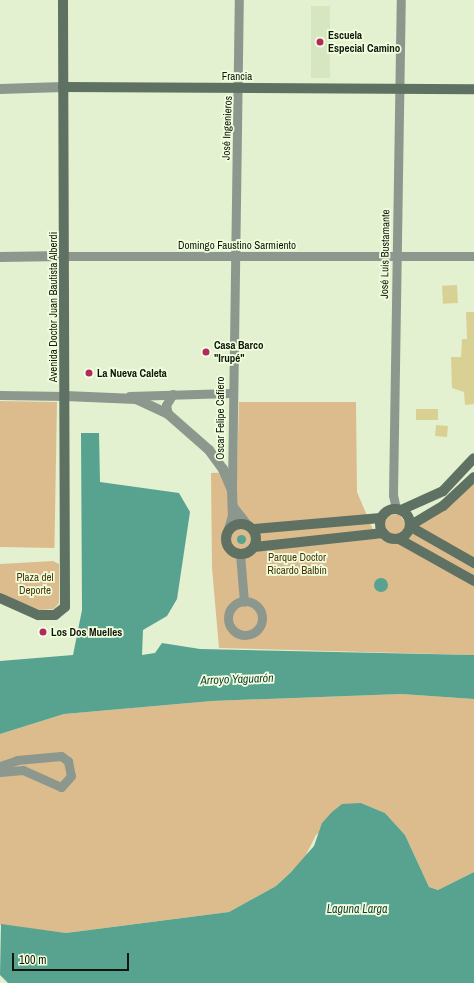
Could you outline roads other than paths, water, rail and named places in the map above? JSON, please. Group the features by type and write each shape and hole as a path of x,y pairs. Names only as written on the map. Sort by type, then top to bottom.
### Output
{"main road":[{"name":"Avenida Doctor Juan Bautista Alberdi","path":"0,598 38,615 61,612 66,595 63,0"},
{"name":"Francia","path":"63,87 474,89"},
{"path":"474,458 442,491 382,518 250,527 239,524 229,529 226,543 231,551 240,554 254,547 383,533 399,539 474,581"},
{"path":"399,539 411,526 443,506 474,477"},
{"path":"398,510 407,514 411,526 474,563"},
{"path":"382,518 383,533"},
{"path":"250,527 256,538 254,547"}],"street":[{"name":"José Ingenieros","path":"235,257 240,88 239,0"},
{"name":"José Luis Bustamante","path":"398,510 393,495 401,0"},
{"name":"Francia","path":"0,88 63,87"},
{"name":"Domingo Faustino Sarmiento","path":"0,257 474,256"},
{"name":"Oscar Felipe Cafiero","path":"229,529 233,507 232,393 235,257"},
{"path":"0,395 116,396 232,393"},
{"path":"168,414 166,406 173,394"},
{"path":"116,396 150,403 168,414 209,450 223,469 232,490"},
{"path":"233,507 250,527"},
{"path":"240,554 244,602"},
{"path":"0,766 17,760 61,756 68,761 71,776 61,788 23,770 0,772"}],"water":[{"name":"Arroyo Yaguarón","path":"81,433 99,433 100,482 179,493 190,512 177,599 167,616 143,630 142,655 155,653 162,643 200,649 474,655 474,699 401,694 212,701 64,714 0,734 0,661 73,655 82,610"},
{"path":"239,535 243,535 245,539 243,543 239,543 237,541 237,537"},
{"path":"381,578 386,580 388,585 386,590 381,592 376,590 374,585 376,580"},
{"name":"Laguna Larga","path":"361,803 385,813 405,835 429,887 438,890 474,872 474,983 8,983 0,975 1,924 66,933 229,912 276,886 291,872 314,846 322,823 332,812 342,804"}],"place":[{"name":"Escuela Especial Camino","path":"320,42"},
{"name":"Casa Barco \"Irupé\"","path":"206,352"},
{"name":"La Nueva Caleta","path":"89,373"},
{"name":"Los Dos Muelles","path":"43,632"}],"park label":[{"name":"Parque Doctor Ricardo Balbín","path":"297,564"},
{"name":"Plaza del Deporte","path":"35,584"}]}
